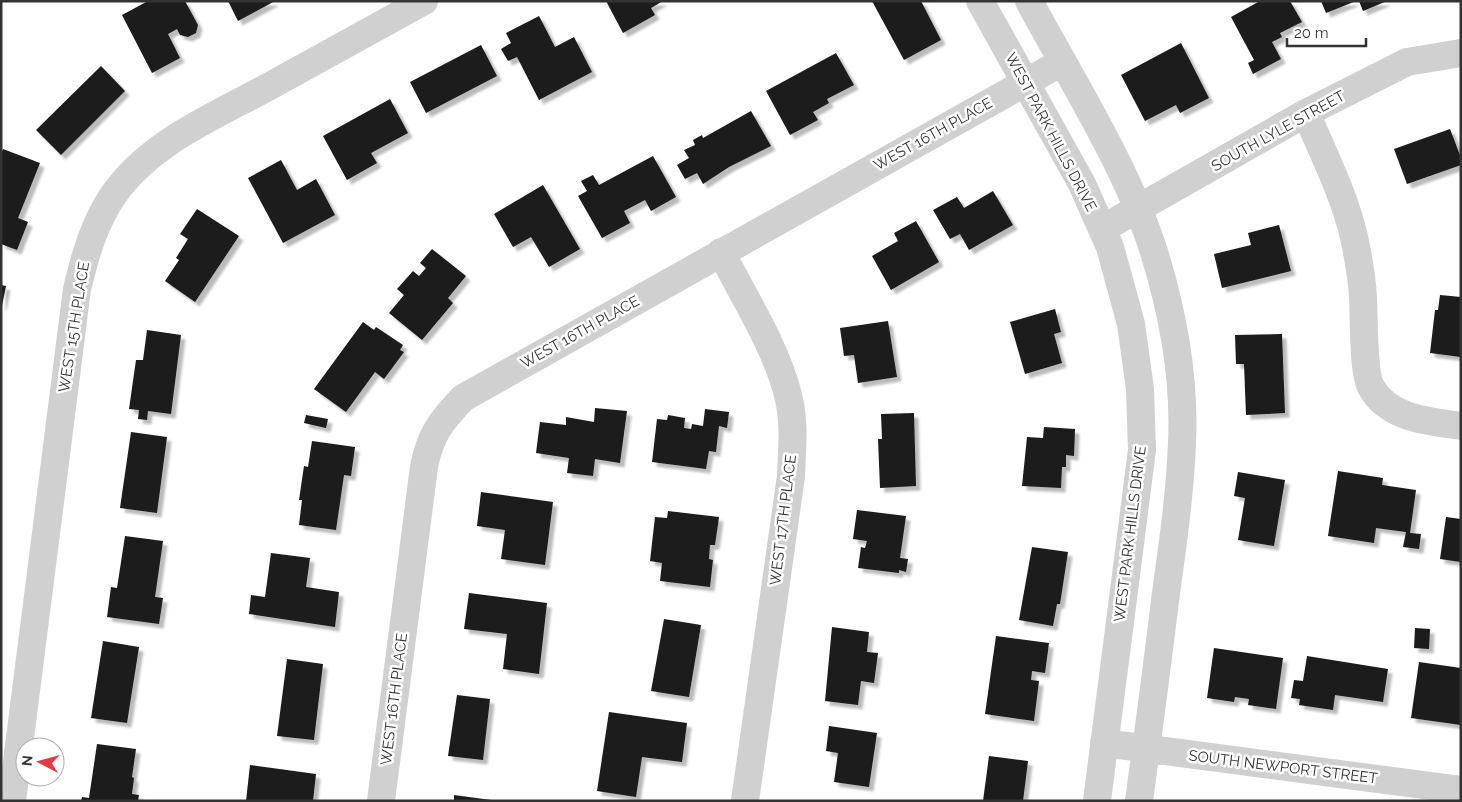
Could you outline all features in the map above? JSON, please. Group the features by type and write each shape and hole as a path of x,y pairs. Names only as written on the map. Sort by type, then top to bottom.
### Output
{"street":[{"name":"WEST 15TH PLACE","path":"12,801 78,289 86,254 97,224 114,195 133,171 174,138 424,1"},
{"name":"WEST PARK HILLS DRIVE","path":"980,1 1082,184 1110,247 1131,324 1140,389 1142,450 1097,801"},
{"path":"1029,1 1110,150 1138,209 1154,252 1175,342 1181,385 1182,440 1179,493 1139,801"},
{"name":"SOUTH LYLE STREET","path":"1102,229 1306,113 1407,62 1461,53"},
{"name":"WEST 16TH PLACE","path":"381,801 428,447 435,430 463,398 720,252 1062,62"},
{"path":"1306,113 1334,176 1354,236 1363,294 1366,357 1370,386 1390,408 1399,412 1426,421 1461,426"},
{"name":"WEST 17TH PLACE","path":"720,252 778,364 788,396 793,431 790,476 745,801"},
{"name":"SOUTH NEWPORT STREET","path":"1104,743 1425,793 1461,790"}],"building":[{"path":"148,1 185,1 198,25 196,33 188,37 180,35 177,29 168,34 180,58 152,73 122,15"},
{"path":"228,1 275,1 238,21"},
{"path":"606,1 663,1 651,8 655,15 623,33"},
{"path":"872,1 921,1 941,40 904,60"},
{"path":"1260,1 1290,1 1302,22 1280,33 1282,37 1272,42 1281,59 1253,74 1248,63 1254,60 1231,17"},
{"path":"1321,1 1356,1 1326,13"},
{"path":"1359,1 1387,1 1363,11"},
{"path":"539,16 555,47 574,37 592,72 539,100 517,57 508,61 501,49 511,43 506,33"},
{"path":"1181,43 1209,98 1180,113 1176,105 1145,121 1121,75"},
{"path":"481,45 497,76 426,113 410,82"},
{"path":"836,53 854,85 827,99 829,103 813,112 818,120 790,135 766,91"},
{"path":"101,66 125,91 61,155 36,130"},
{"path":"390,99 408,133 371,153 377,163 347,180 323,136"},
{"path":"751,111 771,146 729,167 703,184 697,173 685,179 677,165 689,158 684,150 695,145 693,140 702,135 703,138"},
{"path":"1450,129 1461,158 1461,165 1407,184 1394,149"},
{"path":"3,149 40,163 18,218 28,222 17,250 1,244 1,154"},
{"path":"653,156 676,197 651,211 645,200 624,211 630,223 602,238 578,196 587,191 581,181 593,175 599,185"},
{"path":"281,160 297,190 316,179 335,215 283,243 248,178"},
{"path":"543,185 580,249 549,267 531,237 513,247 494,214"},
{"path":"993,191 1013,225 969,250 960,234 950,239 933,210 957,197 964,208"},
{"path":"197,209 239,236 195,302 165,281 179,260 176,258 188,239 180,234"},
{"path":"916,221 939,262 891,290 872,256 898,241 894,233"},
{"path":"1279,225 1291,271 1222,288 1214,254 1251,245 1248,233"},
{"path":"432,249 466,276 448,298 453,303 422,340 389,313 404,295 397,289 413,271 419,276 426,268 420,263"},
{"path":"1,285 6,286 2,306 1,306"},
{"path":"1440,295 1461,297 1461,357 1430,353 1435,310 1438,310"},
{"path":"1055,309 1061,332 1054,334 1062,363 1025,374 1010,322"},
{"path":"888,321 897,377 858,383 854,355 844,356 840,328"},
{"path":"363,322 374,330 376,327 403,345 400,350 404,352 384,379 375,372 346,412 314,389"},
{"path":"147,330 181,335 171,414 148,411 147,420 138,419 139,410 129,409 136,360 143,360"},
{"path":"1282,334 1285,413 1246,415 1244,364 1236,364 1235,335"},
{"path":"595,408 627,411 620,463 595,459 593,476 567,473 569,458 536,453 540,422 566,425 566,417 594,422"},
{"path":"705,409 729,412 727,428 719,426 716,452 709,451 706,469 652,462 657,419 667,420 668,415 685,418 684,428 691,429 692,424 703,426"},
{"path":"914,413 916,486 880,488 878,439 882,439 881,414"},
{"path":"306,415 328,419 326,428 304,423"},
{"path":"1044,427 1075,429 1074,456 1066,455 1066,467 1062,467 1061,488 1022,486 1027,437 1043,438"},
{"path":"131,432 167,437 157,513 120,508"},
{"path":"312,441 355,447 351,476 344,475 336,530 299,525 302,500 299,500 304,466 308,467"},
{"path":"1338,471 1383,478 1382,485 1416,490 1410,533 1421,534 1419,549 1403,547 1406,532 1376,528 1374,543 1328,536"},
{"path":"1238,472 1285,480 1274,546 1238,540 1245,498 1234,496"},
{"path":"481,492 553,502 545,565 501,559 505,530 477,526"},
{"path":"857,510 906,516 900,558 908,559 906,572 899,570 899,573 858,568 861,547 865,548 867,541 853,539"},
{"path":"668,511 719,517 715,545 710,545 709,559 713,560 710,587 660,581 662,563 650,561 655,517 667,518"},
{"path":"1446,517 1461,519 1461,562 1440,559"},
{"path":"125,536 163,541 155,597 163,598 159,624 107,617 111,587 117,588"},
{"path":"1032,547 1068,552 1060,604 1057,604 1053,626 1019,620"},
{"path":"271,553 310,558 306,587 339,592 335,627 249,614 251,595 265,597"},
{"path":"469,593 547,603 539,674 503,669 507,634 464,629"},
{"path":"664,619 701,625 689,697 651,691"},
{"path":"832,627 869,632 867,652 878,653 874,683 861,681 858,705 825,701"},
{"path":"1415,628 1430,629 1429,649 1414,648"},
{"path":"996,636 1049,643 1045,673 1032,671 1031,680 1039,681 1034,721 985,714"},
{"path":"103,641 139,647 127,723 91,718"},
{"path":"1214,648 1283,658 1276,709 1248,705 1249,699 1235,697 1234,702 1207,698"},
{"path":"1307,656 1388,669 1383,702 1335,695 1333,710 1299,705 1300,699 1291,698 1294,680 1303,681"},
{"path":"287,659 323,664 314,740 277,736"},
{"path":"1419,662 1461,668 1461,725 1411,718"},
{"path":"457,695 490,699 483,760 448,756"},
{"path":"609,712 687,723 682,762 642,757 636,797 597,791"},
{"path":"829,726 877,733 869,787 834,782 838,753 826,751"},
{"path":"97,744 136,749 132,777 134,778 132,794 139,795 138,801 81,801 82,797 89,798"},
{"path":"989,756 1028,761 1023,801 983,801"},
{"path":"250,765 316,774 313,801 246,801"},
{"path":"454,795 491,800 491,801 454,801"}]}
